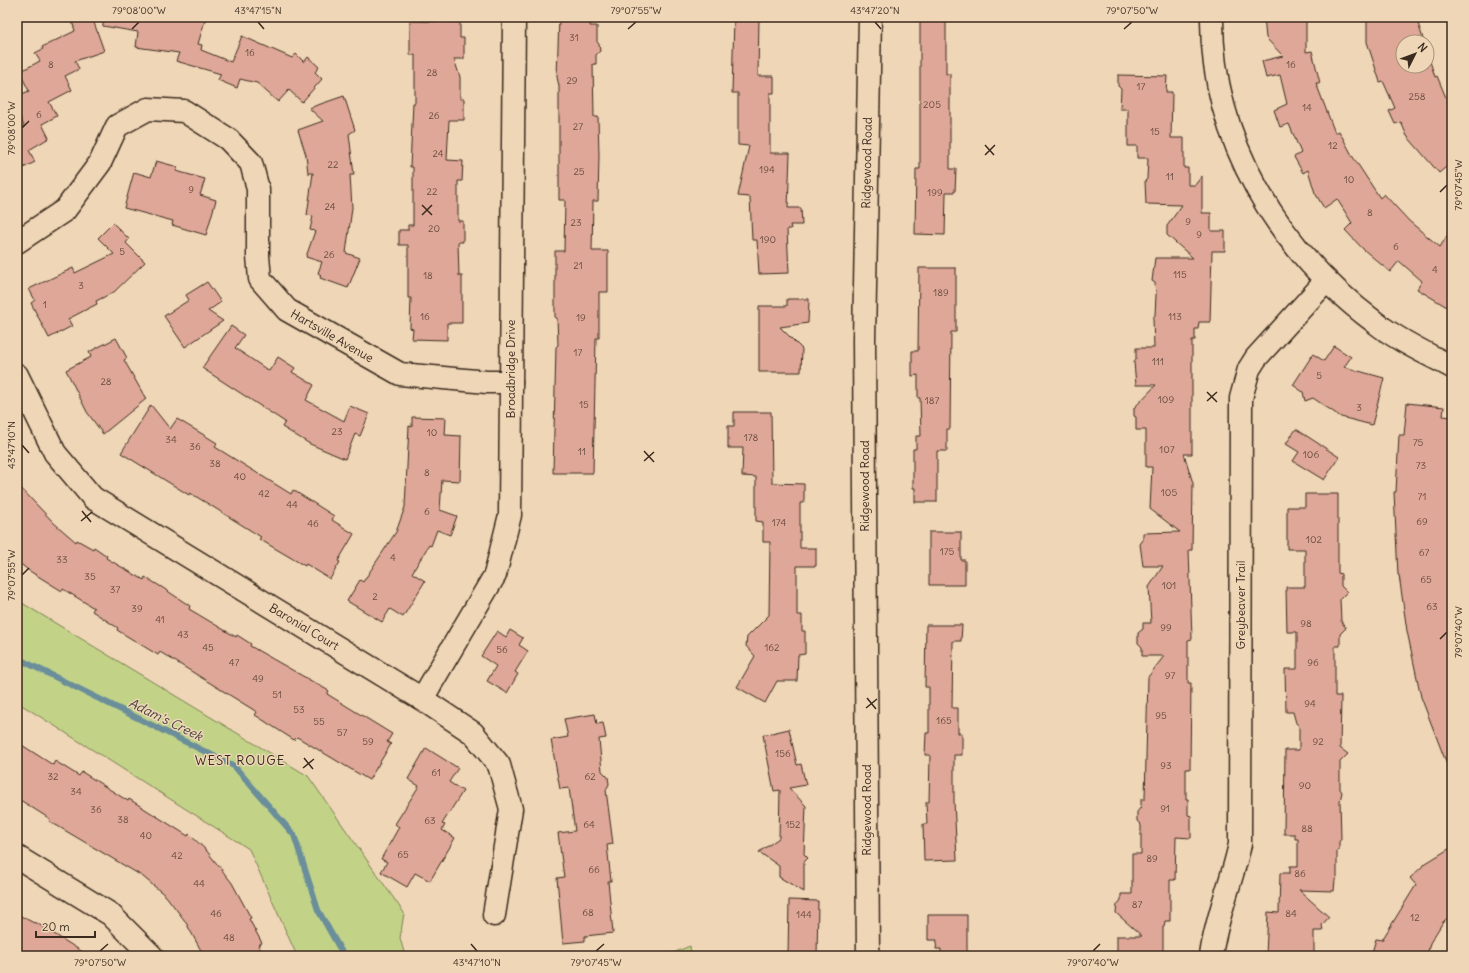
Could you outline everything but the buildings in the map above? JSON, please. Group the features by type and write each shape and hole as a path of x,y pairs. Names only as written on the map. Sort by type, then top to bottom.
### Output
{"street":[{"name":"Broadbridge Drive","path":"422,699 495,575 510,515 514,17"},
{"name":"Ridgewood Road","path":"868,956 864,340 870,17"},
{"path":"1212,17 1211,38 1221,100 1236,147 1264,202 1280,227 1299,252 1326,280 1377,324 1403,341 1452,367"},
{"name":"Hartsville Avenue","path":"17,242 65,210 100,163 117,126 148,109 184,111 228,139 251,163 258,189 258,256 260,279 287,310 400,374 486,382 511,382"},
{"name":"Greybeaver Trail","path":"1211,956 1214,932 1235,866 1240,844 1241,398 1249,369 1256,358 1326,280"},
{"name":"Baronial Court","path":"17,375 55,452 93,498 422,699 473,733 499,765 511,809 494,914"},
{"path":"17,857 110,914 150,952 152,956"}],"green space":[{"path":"17,600 308,776 404,913 400,938 405,956 297,956 249,849 17,702"},
{"path":"690,946 691,956 666,956"}],"waterway":[{"name":"Adam's Creek","path":"17,658 234,766 294,835 318,910 344,956"}],"district":[{"name":"WEST ROUGE","path":"240,760"}]}
